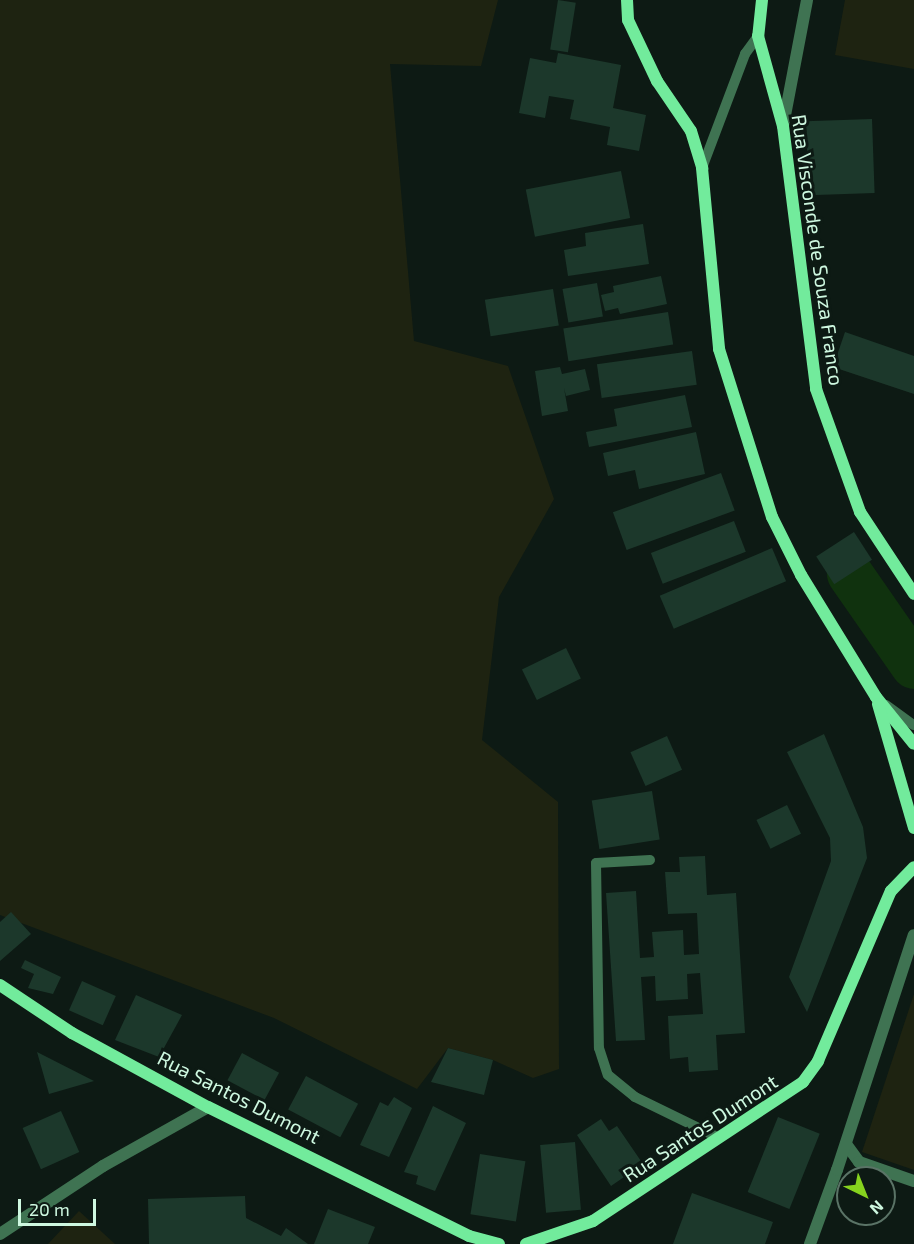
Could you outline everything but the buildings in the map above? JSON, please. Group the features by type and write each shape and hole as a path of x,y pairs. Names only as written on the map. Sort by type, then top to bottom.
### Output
{"main road":[{"path":"627,0 628,20 657,81 691,131 702,168 719,349 733,405 791,556 876,698 914,744"},
{"name":"Rua Visconde de Souza Franco","path":"762,0 758,36 783,126 816,389 860,512 914,594"},
{"path":"876,698 914,828"},
{"name":"Rua Santos Dumont","path":"526,1244 592,1221 803,1082 818,1061 891,891 914,867"},
{"name":"Rua Santos Dumont","path":"0,985 72,1033 208,1107 469,1236 499,1244"}],"street":[{"path":"783,126 807,0"},
{"path":"838,1166 914,935"},
{"path":"0,1234 104,1166 208,1107"},
{"path":"846,1144 859,1162 914,1181"},
{"path":"848,1166 859,1162"},
{"path":"810,1244 836,1173"}],"lane":[{"path":"702,168 745,54 758,36"},
{"path":"876,698 914,725"},
{"path":"650,860 596,863 599,1048 608,1075 635,1097 719,1138"}],"green space":[{"path":"0,0 498,0 481,66 390,64 414,341 508,366 554,499 499,597 482,740 558,802 559,1069 533,1078 493,1060 448,1048 417,1089 274,1018 0,915"},
{"path":"845,0 914,0 914,69 835,55"},
{"path":"914,994 914,1170 862,1152"},
{"path":"79,1211 115,1244 48,1244"}],"waterway":[{"path":"850,574 914,666"}]}
